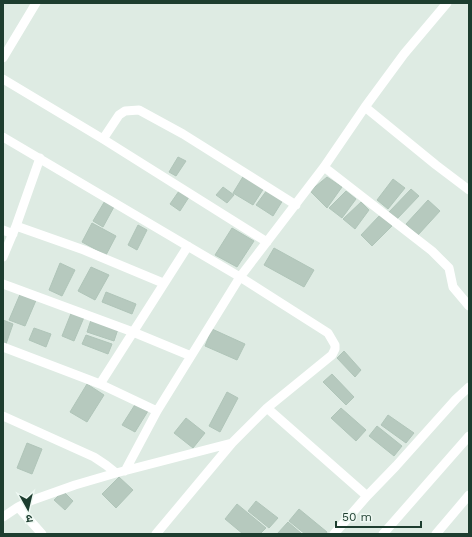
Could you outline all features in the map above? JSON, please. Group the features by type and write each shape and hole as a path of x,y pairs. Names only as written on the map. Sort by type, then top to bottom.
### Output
{"street":[{"path":"3,58 36,3"},
{"path":"121,472 190,356 240,277 324,168 365,107 404,54 447,3"},
{"path":"3,79 103,138 268,242"},
{"path":"365,107 425,157 469,190"},
{"path":"103,138 119,115 125,111 139,110 183,134 296,205"},
{"path":"3,137 240,277 328,333 335,345 335,349 328,359 267,408 232,443 156,534"},
{"path":"3,257 40,158"},
{"path":"324,168 432,251 449,268 453,287 469,306"},
{"path":"3,230 14,230 84,250 163,283"},
{"path":"100,384 188,246"},
{"path":"3,284 133,332 190,356"},
{"path":"3,347 100,384 157,411"},
{"path":"334,534 456,399 469,387"},
{"path":"267,408 367,496"},
{"path":"3,416 94,457 121,472"},
{"path":"383,534 469,436"},
{"path":"4,515 42,496 121,472 232,443"},
{"path":"436,534 469,495"},
{"path":"18,507 42,534"}],"building":[{"path":"178,157 186,161 176,176 169,172"},
{"path":"244,175 264,188 253,205 233,193"},
{"path":"327,177 342,187 327,208 310,191"},
{"path":"393,179 405,188 388,209 377,200"},
{"path":"223,187 234,195 227,203 216,195"},
{"path":"411,189 419,196 397,219 389,212"},
{"path":"267,190 283,200 273,216 256,205"},
{"path":"179,191 189,197 180,211 170,204"},
{"path":"346,191 356,199 342,218 329,208"},
{"path":"106,199 115,205 103,227 93,221"},
{"path":"428,200 440,211 418,235 406,224"},
{"path":"361,202 369,210 355,229 343,219"},
{"path":"380,215 392,226 372,246 361,235"},
{"path":"92,223 116,236 106,255 82,242"},
{"path":"138,225 147,230 137,250 128,245"},
{"path":"232,228 254,241 237,267 215,255"},
{"path":"274,248 314,270 304,287 264,265"},
{"path":"60,263 75,270 62,296 49,290"},
{"path":"91,267 109,275 95,300 78,291"},
{"path":"21,292 37,298 25,326 9,320"},
{"path":"106,292 136,304 132,314 102,302"},
{"path":"72,311 85,315 74,341 62,336"},
{"path":"3,320 13,324 6,344 3,343"},
{"path":"91,320 118,329 114,341 87,332"},
{"path":"34,328 51,334 46,347 29,340"},
{"path":"212,329 245,344 237,360 205,346"},
{"path":"86,335 112,344 108,354 82,344"},
{"path":"344,351 361,370 355,377 337,358"},
{"path":"332,374 354,397 346,405 323,382"},
{"path":"87,384 104,395 87,422 70,412"},
{"path":"227,392 238,398 220,432 209,426"},
{"path":"136,403 148,411 135,432 122,425"},
{"path":"341,408 366,430 356,441 331,418"},
{"path":"388,415 414,433 406,443 381,425"},
{"path":"186,418 205,433 193,448 174,433"},
{"path":"377,426 402,446 394,456 369,436"},
{"path":"27,443 42,449 32,474 17,468"},
{"path":"119,477 133,490 116,508 102,494"},
{"path":"63,491 73,501 65,510 54,500"},
{"path":"256,501 278,518 269,528 248,511"},
{"path":"237,504 266,528 260,534 243,534 225,519"},
{"path":"299,509 327,532 326,534 305,534 289,521"},
{"path":"288,522 302,534 277,534"}]}
